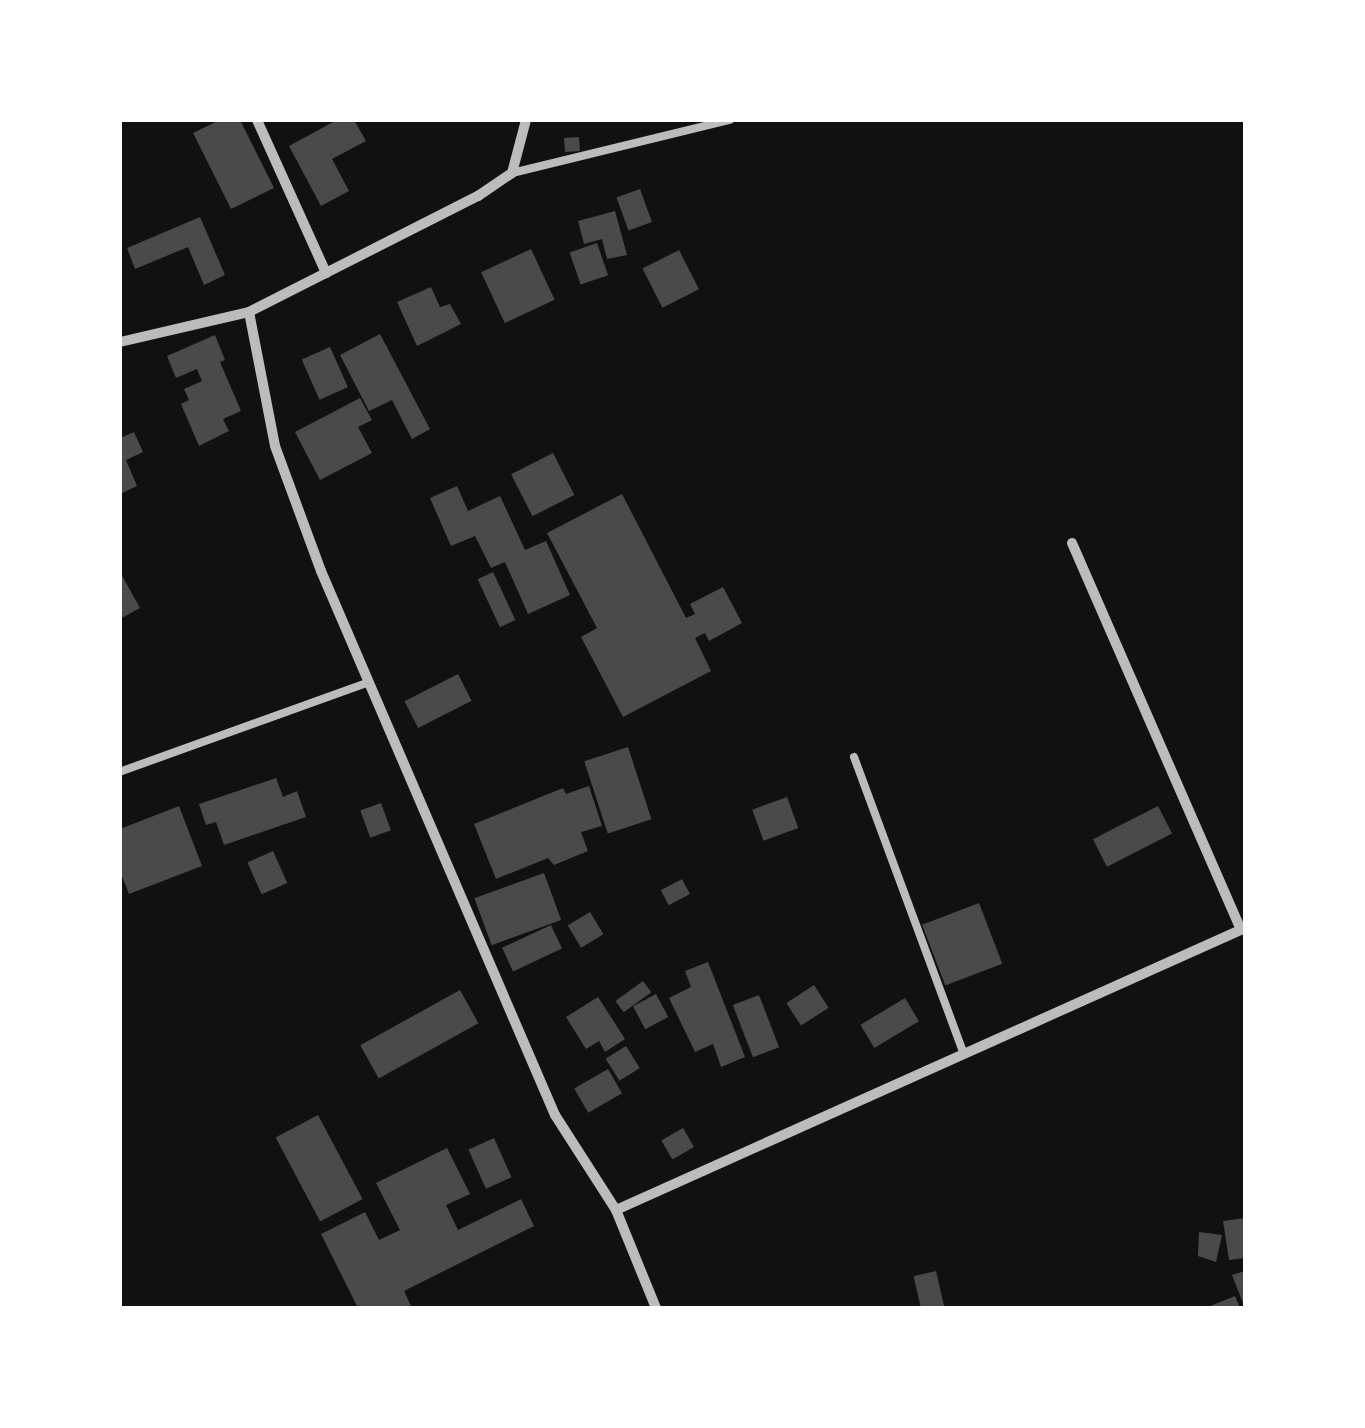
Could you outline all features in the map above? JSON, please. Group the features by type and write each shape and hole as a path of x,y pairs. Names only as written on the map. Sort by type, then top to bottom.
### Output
{"street":[{"path":"257,120 326,273"},
{"path":"120,342 248,312 478,196 512,172 526,120"},
{"path":"248,312 275,446 367,683 554,1115 616,1210 656,1308"},
{"path":"616,1210 1243,929 1072,543"}],"lane":[{"path":"512,172 730,120"},
{"path":"122,771 367,683"},
{"path":"854,757 964,1054"}],"building":[{"path":"220,120 240,120 274,188 231,209 193,133"},
{"path":"337,120 354,120 366,141 332,159 349,191 321,206 289,146"},
{"path":"579,137 580,151 565,152 564,138"},
{"path":"640,189 652,222 628,230 617,198"},
{"path":"615,211 627,255 607,259 602,239 584,244 578,221"},
{"path":"200,217 225,275 204,285 188,247 135,269 127,248"},
{"path":"597,243 608,275 581,285 570,252"},
{"path":"531,249 555,300 505,323 481,272"},
{"path":"679,250 699,289 662,308 642,269"},
{"path":"431,287 440,307 450,304 461,324 417,346 397,302"},
{"path":"380,334 430,429 412,439 392,400 369,411 340,355"},
{"path":"215,335 225,360 220,362 241,411 223,419 229,431 199,446 181,404 189,400 184,389 202,381 197,369 176,378 167,356"},
{"path":"330,347 348,387 320,400 302,360"},
{"path":"360,398 372,420 358,427 372,453 320,480 295,432"},
{"path":"134,432 143,452 126,460 137,486 120,494 120,438"},
{"path":"553,453 574,495 532,516 511,474"},
{"path":"457,486 468,511 500,496 525,550 546,541 570,595 528,614 505,562 491,568 475,536 451,546 430,498"},
{"path":"622,494 686,618 695,614 690,604 723,587 742,623 709,641 705,633 695,638 711,671 623,717 581,637 597,628 547,533"},
{"path":"120,572 140,608 120,619"},
{"path":"493,572 515,620 500,627 478,579"},
{"path":"458,674 472,701 418,728 405,701"},
{"path":"628,747 651,819 608,833 584,761"},
{"path":"276,778 283,797 297,791 306,817 224,845 216,822 206,825 199,804"},
{"path":"589,786 602,826 581,832 588,851 554,865 548,858 496,879 474,824 563,788 566,794"},
{"path":"787,797 798,828 764,841 752,810"},
{"path":"381,803 391,830 370,838 360,811"},
{"path":"179,806 202,866 129,894 120,871 120,829"},
{"path":"1158,806 1172,834 1107,867 1093,839"},
{"path":"273,851 287,883 262,894 247,862"},
{"path":"544,873 561,920 492,945 474,898"},
{"path":"682,879 690,894 669,905 661,890"},
{"path":"979,903 1002,964 945,986 922,925"},
{"path":"590,912 603,934 581,948 568,925"},
{"path":"551,925 562,949 513,971 502,948"},
{"path":"708,962 745,1057 721,1067 713,1044 695,1052 669,998 691,987 685,971"},
{"path":"643,981 651,992 624,1012 615,1001"},
{"path":"814,985 829,1008 801,1026 786,1003"},
{"path":"460,990 478,1023 379,1079 360,1045"},
{"path":"656,994 668,1017 645,1029 633,1006"},
{"path":"759,995 779,1047 753,1057 733,1005"},
{"path":"598,997 625,1039 605,1052 599,1041 586,1049 566,1017"},
{"path":"905,998 919,1021 874,1048 860,1025"},
{"path":"626,1046 640,1068 619,1081 606,1059"},
{"path":"608,1069 622,1093 588,1113 574,1088"},
{"path":"318,1115 363,1199 320,1221 276,1138"},
{"path":"683,1128 694,1147 672,1160 661,1140"},
{"path":"494,1138 511,1177 486,1189 468,1149"},
{"path":"447,1148 470,1194 446,1205 458,1230 521,1199 534,1226 404,1291 412,1308 358,1308 321,1234 365,1212 379,1240 400,1230 376,1183"},
{"path":"1245,1218 1245,1258 1229,1260 1223,1221"},
{"path":"1199,1232 1222,1235 1216,1262 1198,1256"},
{"path":"936,1271 944,1306 921,1308 914,1276"},
{"path":"1245,1271 1245,1308 1232,1275"},
{"path":"1235,1296 1240,1308 1205,1308"}]}
